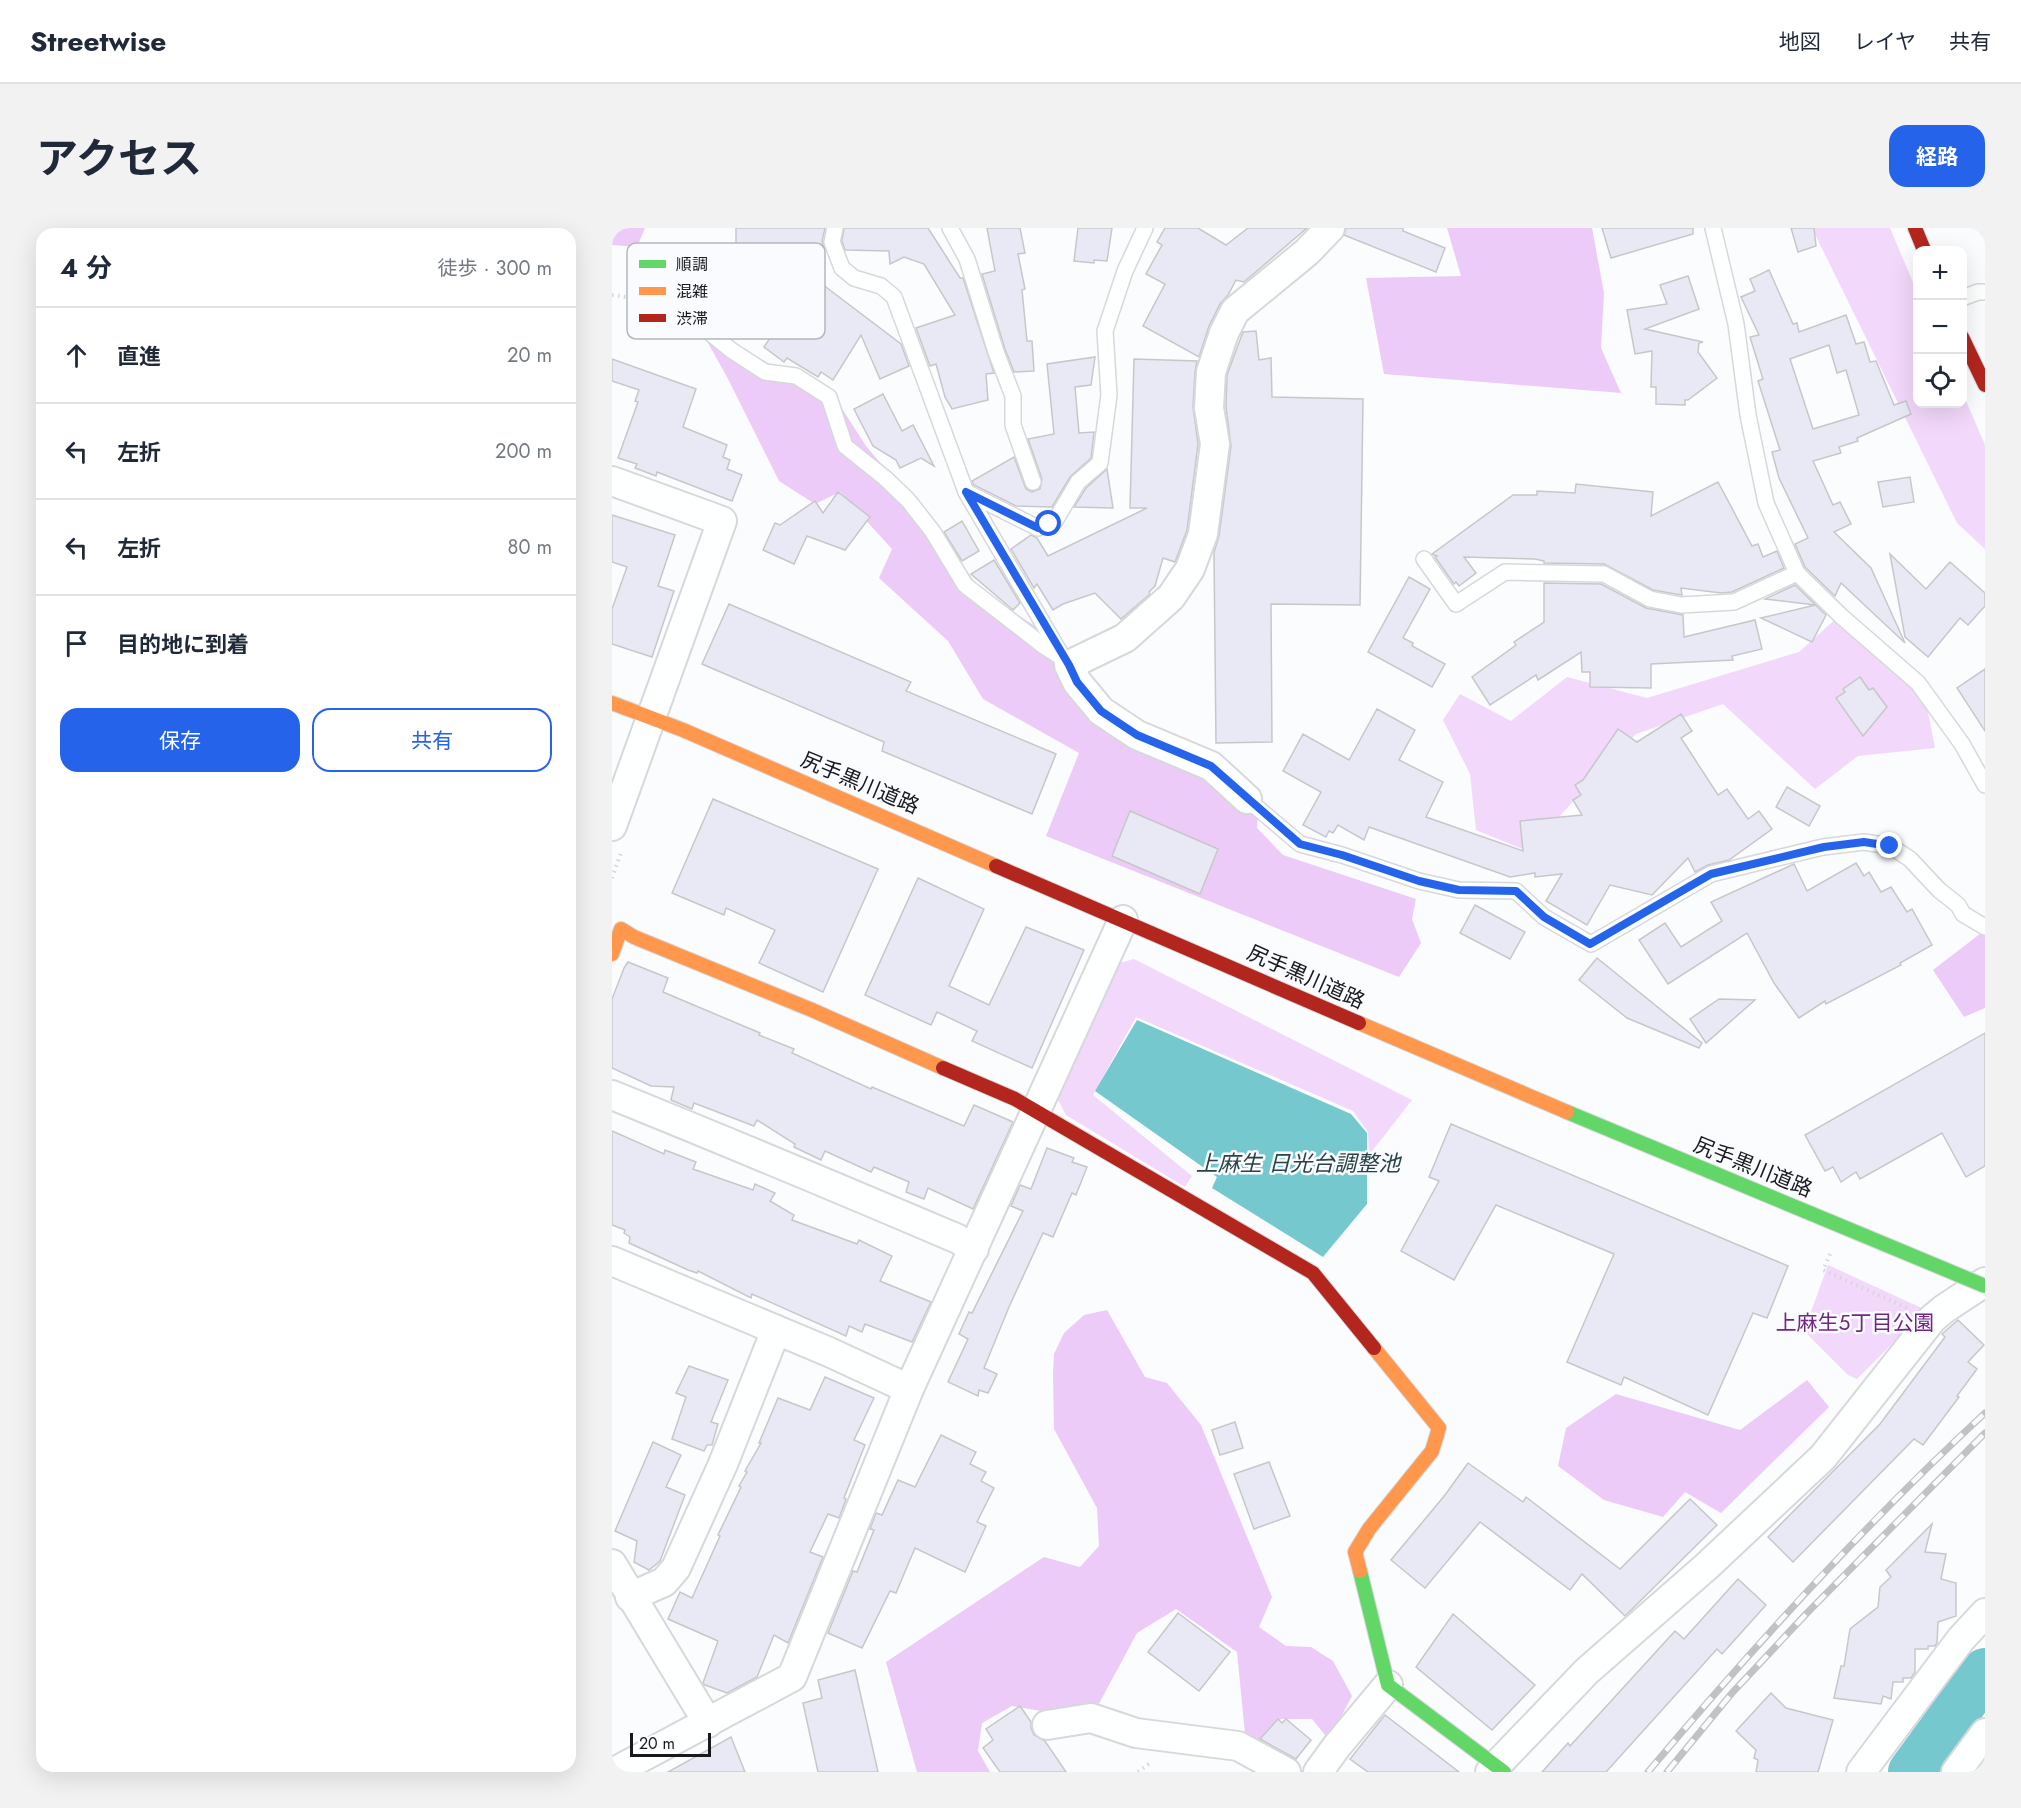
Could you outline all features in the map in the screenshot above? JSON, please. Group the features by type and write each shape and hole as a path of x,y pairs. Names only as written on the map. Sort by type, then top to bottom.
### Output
{"street":[{"path":"1247,798 1211,766 1137,735 1101,711 1077,682 1066,662 1125,638 1171,597 1190,568 1203,534 1215,444 1209,408 1211,372 1224,333 1234,311 1307,252 1330,228"},
{"path":"1915,228 1922,246"},
{"path":"1967,347 1985,385"},
{"path":"612,481 722,521 612,826"},
{"name":"尻手黒川道路","path":"612,703 652,716 1422,1051 1985,1284"},
{"path":"614,1772 792,1677 909,1389 1123,920"},
{"path":"612,954 621,929 634,937 722,972 1015,1100 1313,1273 1439,1428 1432,1451 1369,1529 1355,1552 1388,1685 1496,1770 1587,1671 1707,1566 1823,1457 1932,1319 1985,1284"},
{"path":"612,1095 847,1191 957,1239 974,1249"},
{"path":"612,1261 909,1389"},
{"path":"630,1597 664,1582 676,1568 723,1464 776,1330"},
{"path":"612,1564 708,1723"},
{"path":"1861,1772 1961,1639 1985,1613"},
{"path":"1318,1772 1388,1685"},
{"path":"1047,1725 1091,1718 1136,1733 1238,1746 1286,1772"},
{"path":"1956,1772 1985,1733"}],"lane":[{"path":"835,228 832,242 842,268 854,278 881,286 894,297 966,492 1066,662"},
{"path":"950,228 967,259 996,352 1013,396 1013,424 1033,482"},
{"path":"966,492 1038,528 1055,521 1078,482 1100,463 1109,395 1105,331 1125,270 1145,228"},
{"path":"1713,228 1736,324 1748,416 1766,503 1797,573 1841,616 1918,683 1962,744 1985,785"},
{"path":"1967,297 1985,292"},
{"path":"717,339 765,372 796,376 829,397 845,446 885,478 908,501 933,532 965,585 1066,662"},
{"path":"1424,559 1456,604 1505,572 1604,574 1650,599 1681,605 1734,602 1797,573"},
{"path":"1247,798 1300,844 1342,855 1419,881 1459,890 1516,891 1544,917 1590,944 1711,874 1824,847 1864,842 1890,846 1910,860 1939,890 1958,905 1963,914 1985,927"}],"path":[{"path":"1830,1253 1823,1270 1910,1309"}],"green space":[{"path":"1812,228 1890,228 1913,283 1913,408 1967,408 1967,403 1985,445 1985,549 1957,523"},
{"path":"1839,616 1925,697 1935,748 1858,756 1815,789 1723,704 1636,734 1527,851 1476,830 1470,774 1443,720 1460,694 1511,721 1567,677 1647,698 1799,652"},
{"path":"1134,959 1412,1100 1369,1155 1368,1132 1353,1111 1136,1017 1093,1095 1192,1176 1185,1187 1066,1115 1058,1100 1116,964"},
{"name":"上麻生5丁目公園","path":"1828,1265 1926,1310 1857,1379 1848,1375 1804,1331"}],"shaded area":[{"path":"612,228 645,228 639,243 627,243 627,246 612,245"},
{"path":"1447,228 1592,228 1604,293 1601,348 1621,393 1384,374 1366,278 1461,276"},
{"path":"714,339 724,339 839,404 866,446 936,528 982,592 1066,646 1123,719 1259,801 1257,828 1283,855 1416,899 1412,919 1421,943 1399,977 1046,836 1079,753 983,699 948,641 879,578 892,549 840,492 815,504 779,481 708,343"},
{"path":"1985,930 1985,1008 1964,1017 1933,970"},
{"path":"1107,1310 1145,1377 1167,1383 1201,1425 1272,1597 1259,1627 1286,1646 1311,1647 1333,1661 1352,1696 1329,1740 1312,1719 1281,1719 1261,1742 1245,1734 1237,1652 1176,1609 1137,1633 1095,1711 1053,1713 1012,1706 982,1723 978,1751 990,1772 917,1772 886,1662 1044,1557 1080,1567 1099,1546 1097,1508 1054,1429 1053,1374 1054,1354 1064,1333 1084,1315"},
{"path":"1807,1380 1829,1407 1721,1513 1685,1492 1663,1517 1604,1500 1558,1466 1566,1428 1616,1394 1740,1430"}],"water":[{"name":"上麻生 日光台調整池","path":"1137,1020 1351,1114 1367,1133 1367,1204 1323,1257 1212,1188 1217,1177 1095,1091"}],"building":[{"path":"736,228 825,228 822,243 736,243"},
{"path":"844,228 928,228 960,278 963,278 994,373 986,374 988,400 952,409 945,397 936,364 930,366 916,328 955,315 924,264 904,257 890,264 889,251 845,250 842,241"},
{"path":"987,228 1020,228 1025,253 1018,254 1025,289 1022,290 1027,341 1032,341 1034,371 1014,372 1005,349 982,274 995,271"},
{"path":"1078,228 1112,228 1107,261 1094,260 1094,263 1074,261"},
{"path":"1165,228 1198,228 1226,245 1248,228 1307,228 1244,282 1236,280 1209,326 1199,357 1143,326 1165,284 1146,274 1162,245 1157,242"},
{"path":"1346,228 1403,228 1403,231 1445,248 1436,272 1344,235"},
{"path":"1602,228 1693,228 1693,234 1611,258"},
{"path":"1791,228 1814,228 1816,246 1798,252"},
{"path":"1769,270 1793,324 1797,323 1799,332 1846,315 1856,344 1864,342 1870,362 1876,361 1894,405 1906,401 1911,414 1857,438 1858,441 1839,447 1841,453 1813,461 1833,505 1840,502 1851,524 1834,532 1871,568 1905,643 1841,583 1835,596 1805,567 1795,544 1808,538 1779,478 1772,452 1780,450 1758,381 1763,379 1750,337 1759,335 1741,297 1755,291 1750,279","holes":["1829,345 1837,373 1846,370 1859,415 1813,429 1790,359"]},
{"path":"1688,276 1699,309 1645,329 1703,342 1699,343 1698,352 1717,378 1685,400 1685,405 1656,404 1656,387 1651,387 1652,351 1635,354 1627,310 1667,304 1660,285"},
{"path":"825,286 901,344 909,366 880,379 861,335 833,380 821,372 818,377 787,358 784,362 764,347 769,339 825,339"},
{"path":"1256,331 1259,360 1271,358 1272,397 1363,399 1360,605 1271,604 1272,742 1216,743 1214,552 1219,536 1231,446 1226,407 1227,375 1243,332"},
{"path":"1095,357 1091,385 1075,387 1079,433 1094,432 1091,458 1070,477 1052,507 1016,506 974,485 972,481 1014,457 1026,489 1032,492 1040,489 1042,479 1028,439 1054,434 1047,364"},
{"path":"612,359 696,389 683,427 727,445 723,457 730,460 727,469 742,475 732,501 657,472 656,476 635,468 637,464 618,458 638,402 635,401 639,390 612,381"},
{"path":"1134,359 1197,361 1193,407 1198,444 1187,530 1175,562 1163,558 1155,586 1149,592 1150,594 1121,619 1095,593 1063,604 1053,610 1037,584 1034,588 1011,549 1031,535 1037,538 1048,556 1147,508 1130,508"},
{"path":"883,394 902,431 913,425 934,466 921,458 900,468 896,460 873,446 854,409"},
{"path":"1107,469 1113,508 1074,507 1086,488"},
{"path":"1910,477 1914,502 1883,507 1878,482"},
{"path":"1718,482 1752,546 1758,544 1763,557 1777,551 1784,568 1732,592 1721,593 1681,588 1682,595 1653,590 1604,564 1544,563 1544,561 1535,559 1464,557 1476,573 1459,586 1456,582 1454,584 1435,557 1437,556 1432,554 1513,495 1537,495 1537,491 1575,493 1576,484 1653,492 1651,516"},
{"path":"838,492 870,517 845,550 807,536 794,564 763,550 775,523 780,525 815,501 823,513"},
{"path":"612,515 675,535 658,586 674,591 652,657 612,644 612,609 627,567 612,562"},
{"path":"962,521 979,551 962,561 944,532"},
{"path":"1890,554 1926,589 1950,562 1985,593 1985,606 1968,625 1960,618 1928,657 1905,637"},
{"path":"994,560 1020,603 1013,610 971,574"},
{"path":"1409,577 1430,589 1403,638 1413,643 1412,646 1445,664 1432,687 1368,652"},
{"path":"1544,583 1601,584 1646,608 1683,615 1684,637 1755,620 1762,649 1732,656 1733,660 1651,664 1651,688 1590,687 1590,672 1582,672 1581,652 1538,680 1536,675 1490,705 1472,677 1516,645 1514,642 1544,622"},
{"path":"1795,585 1826,615 1812,642 1761,618 1815,605 1765,599"},
{"path":"729,604 911,682 906,691 1056,754 1032,814 882,751 884,742 702,664"},
{"path":"1985,669 1985,731 1957,688"},
{"path":"1860,677 1869,690 1873,688 1887,707 1863,736 1836,698 1845,692 1843,689"},
{"path":"1377,709 1415,730 1399,760 1443,782 1426,817 1523,851 1520,821 1582,815 1573,800 1581,795 1575,785 1583,780 1618,729 1637,742 1681,714 1692,731 1681,738 1718,795 1727,789 1748,819 1759,811 1772,829 1729,860 1708,865 1695,872 1688,858 1652,895 1610,885 1587,925 1546,901 1562,874 1535,877 1535,873 1510,877 1369,827 1364,840 1338,825 1333,833 1329,831 1326,837 1303,825 1321,792 1283,771 1303,734 1349,760"},
{"path":"1787,787 1820,806 1809,826 1776,807"},
{"path":"713,799 878,869 823,992 759,963 775,930 726,908 724,915 672,893"},
{"path":"1130,811 1218,849 1200,894 1112,856"},
{"path":"1856,863 1864,876 1869,872 1881,892 1891,887 1907,912 1912,909 1932,945 1900,963 1901,965 1826,1004 1825,1001 1799,1018 1774,983 1747,933 1668,984 1639,940 1665,923 1681,947 1722,921 1711,902 1794,864 1807,891"},
{"path":"918,878 984,909 949,986 989,1005 1026,927 1084,950 1032,1068 972,1041 977,1031 937,1012 931,1025 865,995"},
{"path":"1475,905 1525,932 1510,959 1460,933"},
{"path":"1597,958 1702,1043 1699,1048 1627,1018 1579,980"},
{"path":"628,962 668,978 663,992 760,1033 759,1035 794,1049 792,1053 871,1089 872,1087 964,1126 974,1105 1013,1122 973,1209 928,1188 924,1199 906,1192 909,1182 874,1167 871,1172 825,1151 821,1160 794,1147 795,1144 757,1120 754,1126 694,1103 692,1109 671,1100 674,1087 651,1086 612,1068 612,999"},
{"path":"1719,999 1755,1000 1706,1043 1690,1019"},
{"path":"1985,1033 1985,1166 1966,1177 1942,1133 1860,1179 1856,1172 1841,1182 1833,1167 1825,1171 1805,1135"},
{"path":"1451,1124 1788,1266 1767,1318 1753,1313 1708,1415 1624,1377 1621,1385 1567,1362 1614,1254 1496,1205 1454,1280 1401,1251 1439,1181 1429,1177"},
{"path":"612,1131 664,1154 665,1150 696,1162 693,1169 753,1190 755,1184 775,1193 770,1201 794,1215 792,1220 857,1244 859,1240 892,1256 880,1281 931,1302 912,1342 865,1324 862,1332 849,1326 846,1336 752,1294 751,1298 698,1271 697,1273 688,1270 629,1243 630,1237 624,1233 625,1230 612,1225"},
{"path":"1047,1148 1074,1158 1072,1162 1087,1167 1076,1195 1072,1193 1053,1237 1043,1233 984,1368 997,1374 988,1393 979,1390 978,1396 948,1382 968,1339 959,1334 969,1312 972,1313 1023,1211 1011,1206 1020,1185 1031,1189"},
{"path":"1958,1320 1984,1345 1968,1362 1977,1369 1957,1396 1959,1397 1923,1445 1914,1439 1793,1562 1768,1537 1880,1424 1945,1337 1942,1334"},
{"path":"689,1366 728,1380 711,1422 718,1424 712,1445 707,1445 704,1451 672,1439 686,1397 676,1393"},
{"path":"825,1377 874,1398 854,1440 865,1445 844,1498 846,1499 839,1518 828,1514 810,1552 823,1557 788,1643 774,1635 757,1677 727,1693 703,1683 718,1641 668,1619 680,1592 692,1598 741,1487 739,1486 747,1472 745,1471 761,1443 759,1443 778,1398 810,1410"},
{"path":"1235,1422 1243,1448 1220,1455 1212,1430"},
{"path":"941,1435 976,1452 970,1464 986,1472 981,1481 994,1488 977,1522 986,1526 965,1572 915,1548 896,1593 890,1591 862,1648 828,1633 853,1571 857,1572 874,1530 870,1529 876,1513 882,1515 898,1480 915,1487"},
{"path":"653,1442 681,1455 666,1487 685,1495 660,1561 649,1570 634,1562 637,1541 615,1531"},
{"path":"1269,1462 1290,1516 1254,1529 1234,1474"},
{"path":"1468,1463 1523,1502 1526,1497 1620,1569 1690,1499 1717,1525 1625,1616 1582,1574 1570,1590 1480,1522 1425,1588 1391,1560 1445,1495"},
{"path":"1932,1524 1925,1552 1946,1554 1941,1579 1956,1583 1956,1616 1938,1622 1935,1646 1928,1646 1928,1649 1915,1649 1915,1672 1911,1678 1903,1678 1903,1682 1893,1682 1891,1699 1883,1696 1881,1704 1834,1698 1841,1666 1844,1666 1850,1629 1878,1607 1880,1587 1891,1577 1886,1570"},
{"path":"1738,1579 1766,1605 1722,1654 1717,1649 1606,1772 1542,1772 1568,1743 1570,1746 1675,1631 1684,1639"},
{"path":"1178,1613 1230,1652 1199,1691 1148,1652"},
{"path":"1453,1614 1535,1685 1492,1730 1416,1667"},
{"path":"855,1670 878,1772 818,1772 803,1703 822,1698 818,1680"},
{"path":"1771,1693 1786,1708 1833,1720 1818,1772 1756,1772 1758,1760 1754,1758 1756,1750 1736,1731"},
{"path":"1020,1706 1031,1722 1034,1735 1045,1741 1066,1772 1000,1772 983,1748 993,1740 986,1729"},
{"path":"1385,1715 1459,1772 1368,1772 1350,1759"},
{"path":"1278,1719 1282,1723 1286,1719 1311,1740 1296,1759 1260,1739"},
{"path":"731,1737 745,1772 668,1772"}],"waterway":[{"path":"1912,1772 1985,1672"}],"railway":[{"path":"1648,1772 1728,1678 1811,1587 1896,1499 1985,1413"},
{"path":"1667,1772 1732,1693 1807,1613 1985,1433"}],"traffic: fast":[{"path":"1567,1112 1865,1236"},
{"path":"1865,1236 1985,1286"},
{"path":"1360,1571 1388,1685 1504,1772"}],"traffic: slow":[{"path":"612,703 683,730 996,866"},
{"path":"612,954 621,929 634,937 812,1010 943,1068"},
{"path":"1359,1023 1567,1112"},
{"path":"1360,1571 1355,1552 1369,1529 1432,1451 1439,1428 1374,1348"}],"traffic: jam":[{"path":"1915,228 1922,246"},
{"path":"1967,347 1985,385"},
{"path":"996,866 1359,1023"},
{"path":"943,1068 1015,1099 1313,1273 1374,1348"}],"route":[{"path":"1049,524 1038,528 966,492 1077,682 1101,711 1137,735 1211,766 1300,844 1342,855 1419,881 1459,890 1516,891 1544,917 1590,944 1711,874 1824,847 1864,842 1890,846"}]}
